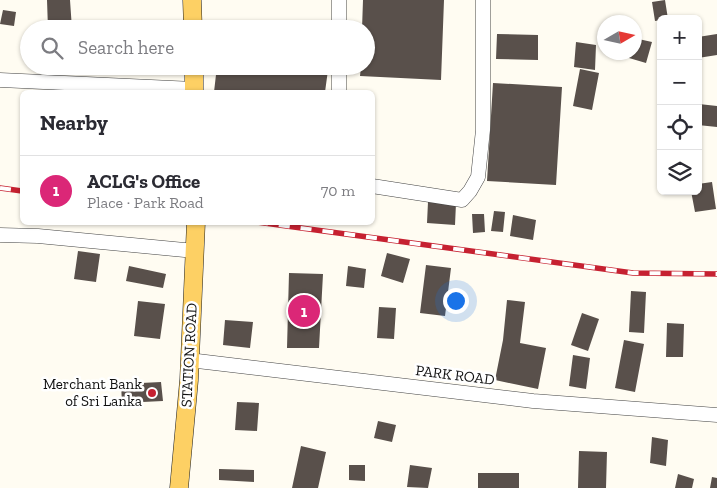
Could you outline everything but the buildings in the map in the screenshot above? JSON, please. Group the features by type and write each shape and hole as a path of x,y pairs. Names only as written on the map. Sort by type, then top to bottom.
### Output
{"main road":[{"path":"192,0 193,20"},
{"path":"194,75 194,90"},
{"name":"STATION ROAD","path":"179,488 189,380 196,225"}],"street":[{"path":"339,20 340,0"},
{"path":"375,186 462,200 470,192 478,177 483,130 483,0"},
{"path":"339,75 339,90"},
{"path":"0,80 176,90"},
{"path":"0,235 38,236 195,251"},
{"name":"PARK ROAD","path":"189,360 533,401 717,415"}],"railway":[{"path":"0,188 20,191"},
{"path":"279,225 633,273 717,274"}],"place":[{"name":"ACLG's Office","path":"304,311"},
{"name":"Merchant Bank of Sri Lanka","path":"152,393"}]}
